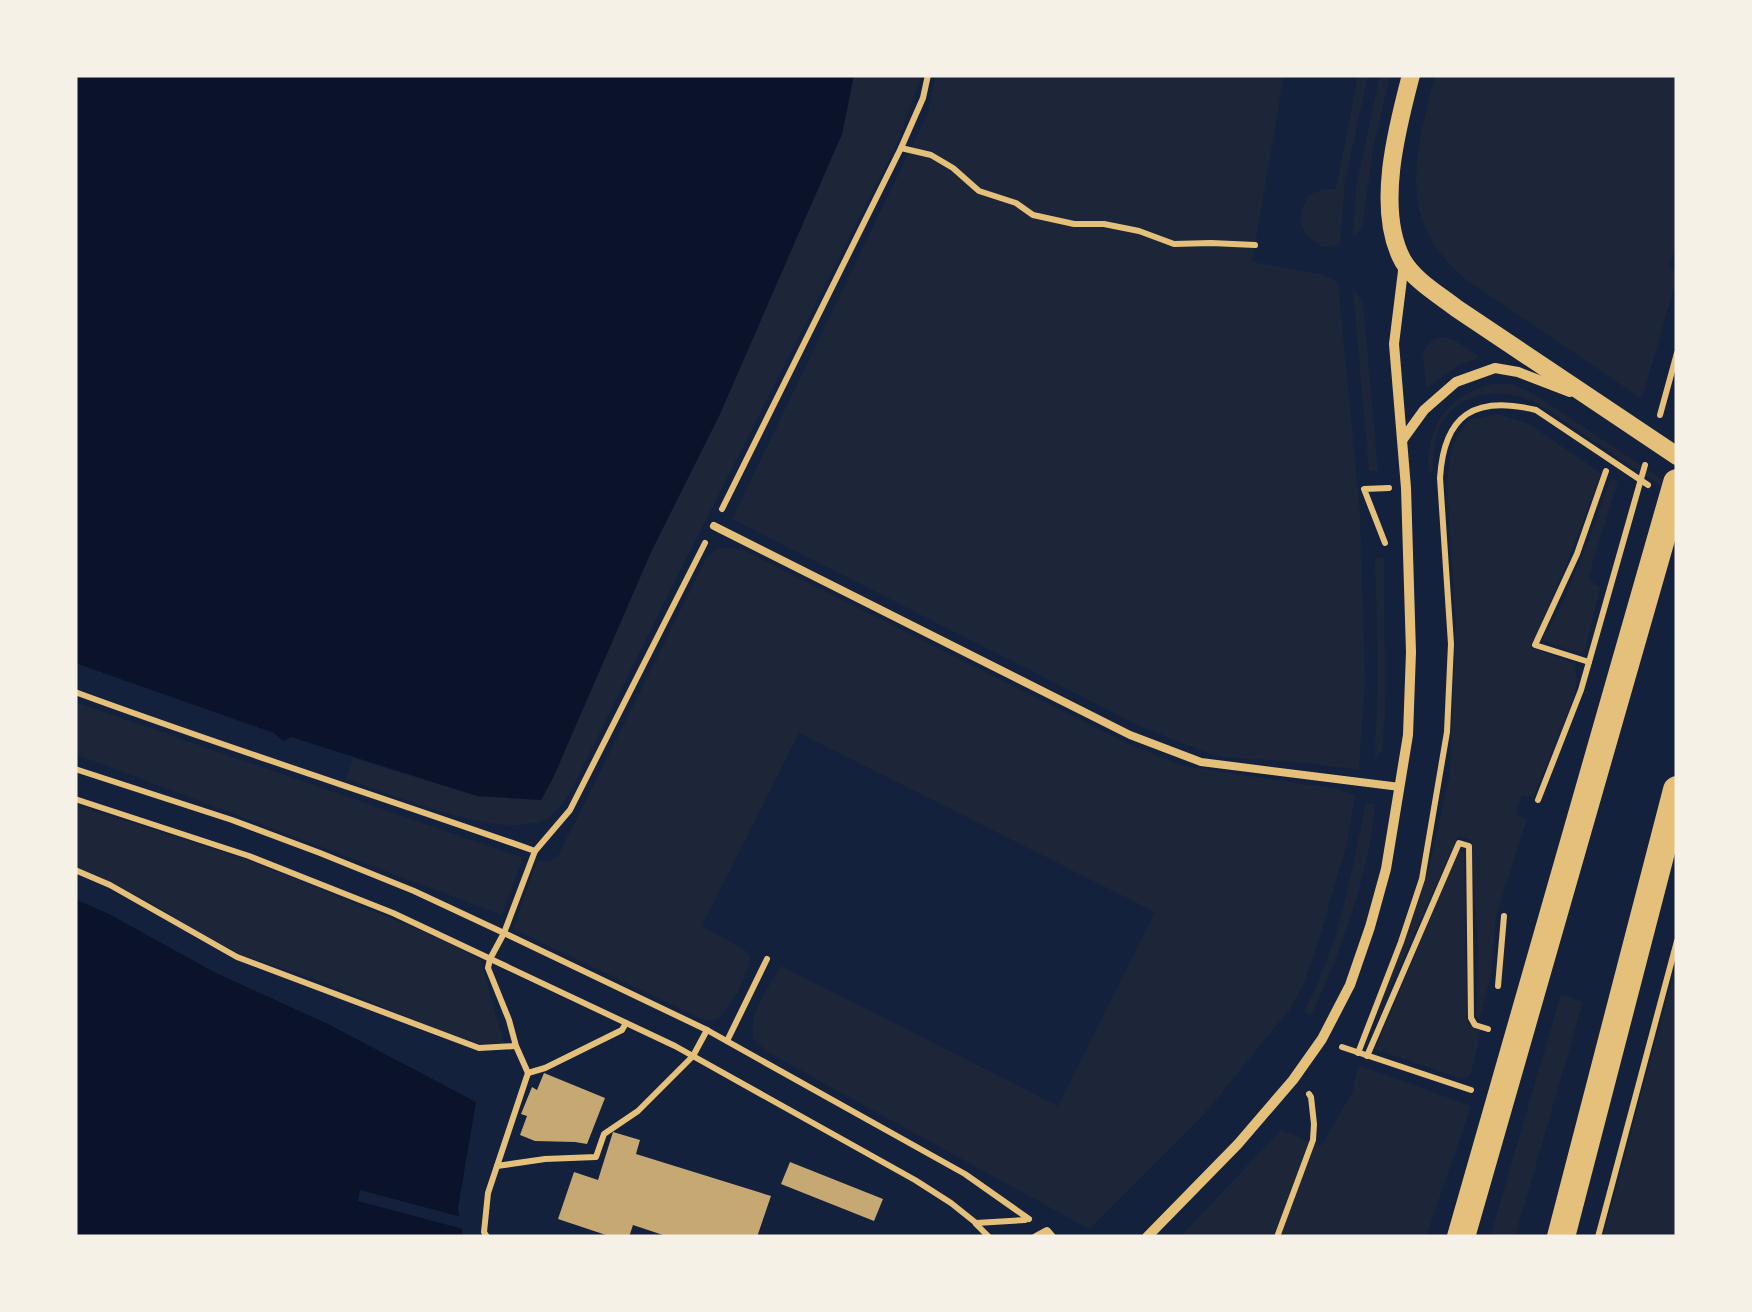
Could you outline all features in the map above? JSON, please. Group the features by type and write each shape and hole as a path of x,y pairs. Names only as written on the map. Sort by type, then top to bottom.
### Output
{"highway":[{"path":"1461,1237 1641,607 1669,488"},
{"path":"1563,1232 1677,790"}],"street":[{"path":"1410,75 1390,190 1390,227 1404,262 1422,282 1456,308 1677,456"},
{"path":"1147,1237 1238,1144 1322,1039 1350,985 1386,869 1408,736 1411,652 1394,344 1404,262"},
{"path":"1402,440 1424,410 1456,382 1494,368 1518,372 1600,404"}],"lane":[{"path":"714,526 1130,735 1201,762 1400,787"},
{"path":"1036,1237 1046,1231 1052,1237"}],"path":[{"path":"487,1237 484,1232 488,1194 528,1073 488,968 490,958 535,851 570,810 714,526 900,148 923,98 928,75"},
{"path":"900,148 931,155 979,191 1016,203 1033,215 1139,231 1174,244 1254,246"},
{"path":"1659,418 1677,354"},
{"path":"1358,1053 1422,879 1446,732 1451,644 1440,488 1444,446 1459,419 1479,407 1488,404 1536,410 1669,488"},
{"path":"1538,800 1581,690 1648,456"},
{"path":"1589,662 1535,646 1577,554 1606,471"},
{"path":"1427,488 1440,488"},
{"path":"1364,489 1380,489"},
{"path":"75,692 535,851"},
{"path":"75,769 284,839 504,932 728,1041 965,1174 1031,1220 976,1223"},
{"path":"75,799 250,856 393,912 626,1023 693,1056 914,1180 952,1203 989,1237"},
{"path":"1367,1056 1458,843 1468,846 1471,1018 1476,1025 1488,1029"},
{"path":"75,870 110,885 237,957 479,1048 516,1046"},
{"path":"1498,990 1504,916"},
{"path":"1598,1237 1677,941"},
{"path":"728,1041 767,959"},
{"path":"1484,1044 1491,1016"},
{"path":"528,1073 622,1030 626,1023"},
{"path":"497,1166 596,1157 604,1134 638,1111 693,1056 707,1030"},
{"path":"1322,1039 1471,1090 1476,1075"},
{"path":"1276,1237 1312,1140 1314,1124 1311,1096 1293,1080"}],"shaded area":[{"path":"75,75 854,75 842,134 720,414 652,550 541,800 477,796 291,737 283,741 274,733 75,663"},
{"path":"854,75 921,75 899,139 569,795 548,818 504,825 448,814 346,779 353,758 477,796 541,800 652,550 720,414 842,134"},
{"path":"936,75 1284,75 1252,262 1324,275 1338,282 1360,513 1365,681 1359,770 1215,756 1144,728 732,519 928,113"},
{"path":"1358,75 1368,75 1345,182 1340,245 1324,247 1305,232 1302,212 1309,195 1336,189"},
{"path":"1380,75 1390,75 1373,149 1362,228 1353,237 1356,188"},
{"path":"1435,75 1677,75 1677,241 1669,268 1677,271 1677,277 1642,399 1464,278 1427,232 1419,208 1417,157"},
{"path":"1353,290 1363,303 1378,471 1369,471"},
{"path":"1432,340 1454,340 1477,355 1477,359 1461,364 1426,388 1423,352"},
{"path":"1493,384 1511,384 1531,392 1677,489 1677,497 1533,401 1510,395 1486,394 1453,409 1438,430 1433,471 1429,472 1431,441 1443,414 1464,395"},
{"path":"1498,414 1529,424 1601,473 1531,648 1575,663 1574,697 1533,798 1522,795 1516,815 1527,819 1496,917 1491,977 1479,1019 1472,840 1458,836 1377,1017 1429,868 1450,773 1456,623 1447,485 1451,451 1466,424"},
{"path":"1611,478 1618,481 1588,578 1600,588 1585,650 1579,653 1542,640 1562,605"},
{"path":"716,549 741,549 1122,741 1183,766 1338,789 1355,795 1347,843 1320,936 1304,983 1290,1009 1205,1113 1089,1229 769,1053 753,1039 754,1019 781,966 1058,1106 1155,912 799,733 702,926 750,957 738,990 718,1019 706,1021 513,929 537,861 548,862 558,856 707,557"},
{"path":"1384,557 1385,718 1382,750 1374,760 1375,558"},
{"path":"75,702 523,858 502,915 75,754"},
{"path":"1366,802 1375,805 1360,885 1333,967 1311,1015 1304,1011 1335,935"},
{"path":"75,805 248,860 437,937 481,960 504,1044 480,1044 450,1034 309,977 242,955 154,904 75,867"},
{"path":"1459,850 1464,852 1467,1023 1481,1031 1471,1073 1462,1079 1375,1049"},
{"path":"75,899 476,1102 458,1208 463,1237 75,1237"},
{"path":"1677,961 1677,1237 1603,1237"},
{"path":"1561,994 1583,1002 1515,1237 1490,1237"},
{"path":"1359,1065 1471,1106 1426,1237 1180,1237 1281,1130 1321,1146 1352,1093"}],"pier":[{"path":"360,1190 465,1218 467,1230 358,1201"}],"building":[{"path":"544,1073 605,1098 587,1144 535,1141 520,1135 527,1116 521,1114 532,1087 537,1090"},
{"path":"613,1132 640,1140 636,1154 771,1196 757,1237 669,1237 633,1225 629,1237 612,1237 558,1219 574,1172 598,1180"},
{"path":"790,1162 883,1199 874,1221 781,1184"}]}
